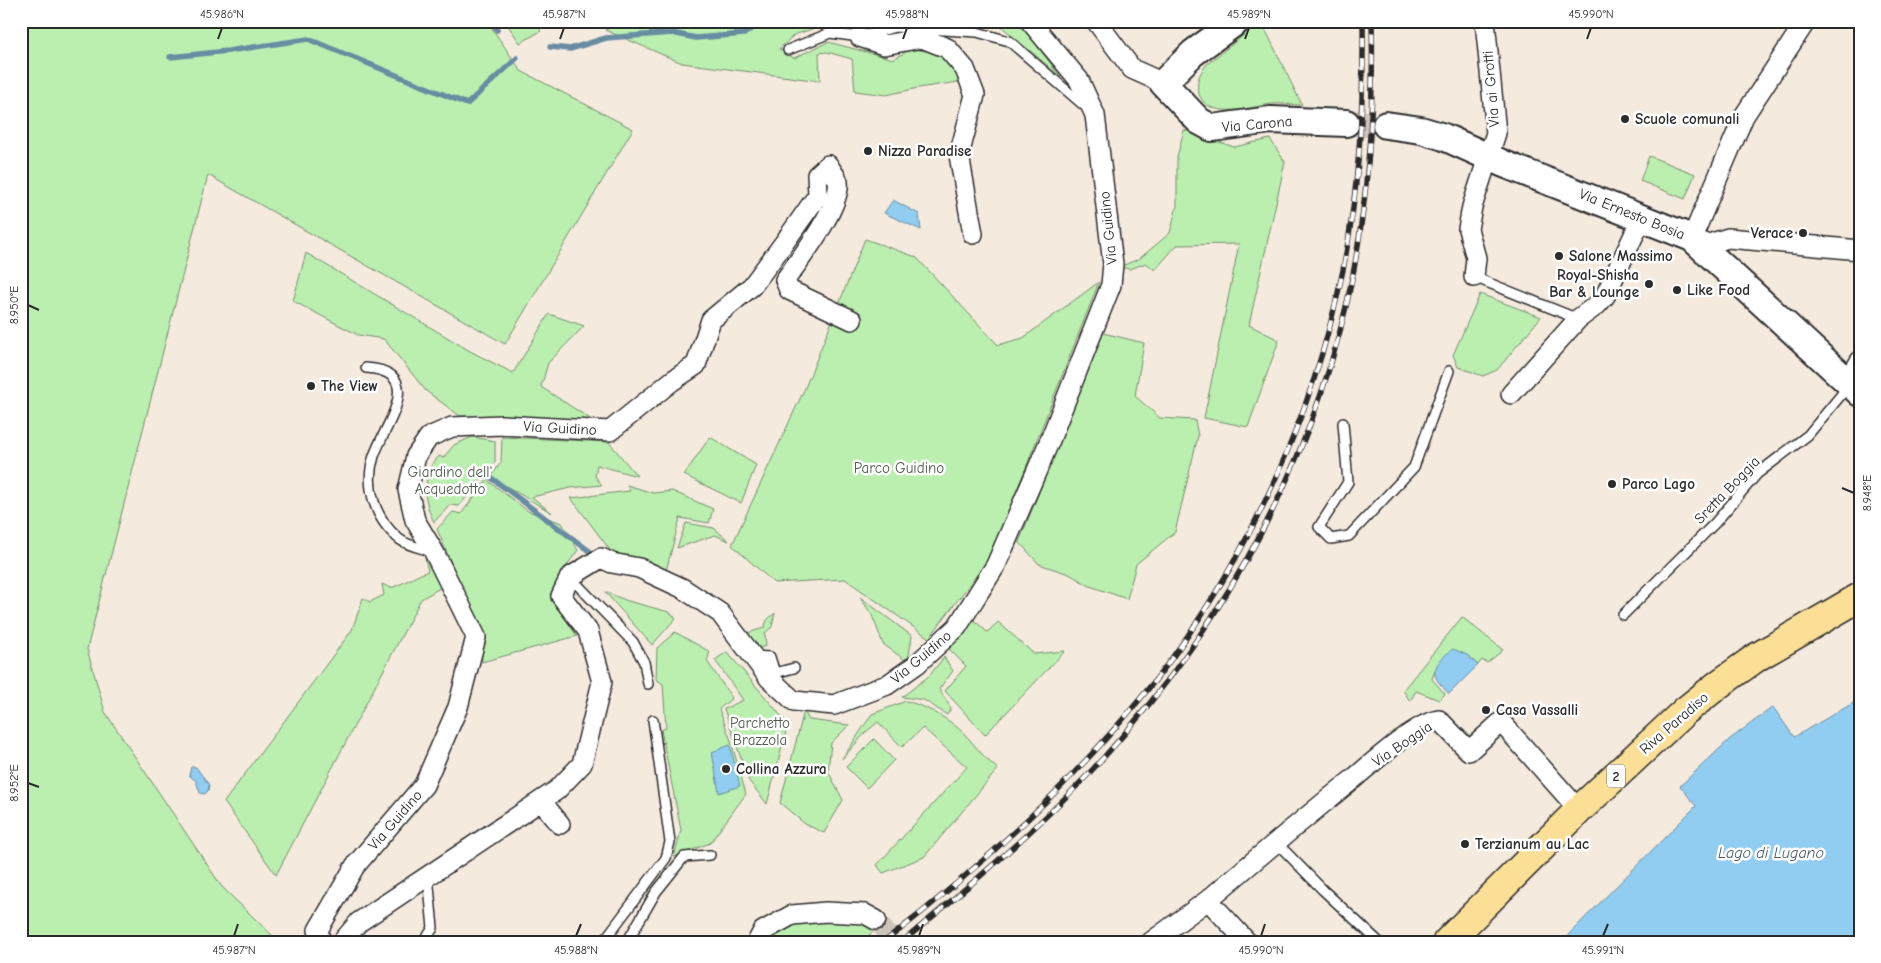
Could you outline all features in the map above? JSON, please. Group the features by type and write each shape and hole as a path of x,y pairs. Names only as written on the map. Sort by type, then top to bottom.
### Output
{"main road":[{"name":"Riva Paradiso","path":"1446,942 1579,810 1685,711 1757,657 1860,597"}],"street":[{"name":"Via Guidino","path":"570,577 601,558 612,563 639,568 682,588 720,613 769,678 794,701 834,705 887,685 917,664 956,627 996,565 1050,440 1111,285 1113,264 1095,115 1079,80 1030,21"},
{"path":"1096,21 1132,69 1163,83 1193,53 1237,21"},
{"name":"Via ai Grotti","path":"1474,277 1476,258 1468,229 1472,207 1496,133 1485,21"},
{"path":"1806,21 1744,116 1697,242 1728,238 1860,250"},
{"path":"860,38 884,45 922,38 947,48 964,69 975,96 959,155 972,234"},
{"name":"Via Carona","path":"1163,83 1199,121 1212,128 1271,120 1346,123"},
{"name":"Via Ernesto Bosia","path":"1386,126 1429,132 1697,242 1856,379"},
{"name":"Via Guidino","path":"321,942 318,930 355,866 424,785 458,707 476,637 434,552 415,520 408,490 416,456 429,437 452,427 485,426 610,431 672,381 696,366 712,320 752,286 779,250 818,195 818,175 828,165 838,182 835,202 805,253 785,280 789,290 852,320"},
{"path":"1511,394 1578,319 1597,305 1605,296 1642,218"},
{"path":"342,942 359,922 557,790 582,764 602,682 588,631 561,596 570,577"},
{"name":"Via Boggia","path":"1151,942 1208,900 1386,752 1430,721 1439,720 1469,751 1501,722 1579,810"},
{"path":"541,801 560,824"},
{"path":"1208,900 1247,942"},
{"path":"757,942 763,931 792,915 826,912 865,914 876,920"}],"lane":[{"path":"788,50 830,33 860,38 895,27 977,32 1009,41 1095,115"},
{"path":"1474,277 1578,319"},
{"path":"366,368 381,369 389,374 399,389 399,399 393,417 381,437 373,458 369,482 373,501 382,519 400,539 434,552"},
{"path":"1343,423 1348,482 1319,527 1331,538 1349,536 1414,467 1449,371"},
{"name":"Sretta Boggia","path":"1623,615 1715,523 1757,474 1808,435 1856,379"},
{"path":"570,577 633,642 644,662 648,684"},
{"path":"753,656 770,657 775,673 794,668"},
{"path":"603,942 666,858 670,842 653,720"},
{"path":"1276,842 1323,890 1379,942"},
{"path":"627,942 656,892 684,857 710,855"},
{"path":"424,942 433,928 428,876"}],"green space":[{"path":"21,21 487,21 521,71 633,129 505,344 208,175 87,649 105,712 222,887 279,942 21,942"},
{"path":"505,21 534,21 541,31 520,43"},
{"path":"625,21 894,21 851,27 827,24 794,35 779,49 794,58 828,42 893,59 912,49 939,53 957,64 958,82 886,95 855,91 852,59 827,52 819,53 820,81 682,63 605,30"},
{"path":"995,21 1018,21 1061,77"},
{"path":"1259,23 1267,33 1302,105 1271,104 1229,110 1219,110 1210,107 1203,101 1198,91 1198,80 1202,71 1206,65"},
{"path":"1184,130 1234,147 1270,139 1285,162 1249,325 1279,340 1248,427 1204,418 1239,244 1177,245 1155,270 1146,263 1130,269 1119,267 1139,259 1170,233 1177,206 1177,157"},
{"path":"1649,156 1695,174 1685,199 1640,181"},
{"name":"Parco Guidino","path":"865,239 916,257 998,345 1023,338 1099,282 991,556 929,638 845,579 774,583 732,545 805,388"},
{"path":"306,253 470,351 513,373 549,314 584,326 548,363 541,387 592,420 460,416 426,391 384,339 358,335 293,301"},
{"path":"1480,294 1541,317 1497,370 1483,376 1458,367 1453,355"},
{"path":"1103,333 1144,343 1135,396 1160,418 1195,420 1198,436 1175,532 1136,564 1127,599 1090,586 1069,574 1039,564 1019,542"},
{"name":"Giardino dell' Acquedotto","path":"472,437 495,441 495,462 459,506 450,505 434,522 425,495 428,470 439,456 443,458 454,445"},
{"path":"502,437 609,442 637,476 597,465 595,476 602,485 570,488 532,497 552,513 491,477 501,462"},
{"path":"710,437 756,465 741,503 684,475"},
{"path":"487,480 528,511 562,523 578,550 565,568 555,603 577,636 482,662 481,635 437,529 453,512 461,514"},
{"path":"627,485 653,493 672,491 713,509 709,523 680,518 666,571 616,558 571,498 630,491"},
{"path":"686,523 714,528 729,541 715,535 677,548"},
{"path":"432,555 445,585 421,599 276,875 224,802 352,630 363,598 370,602 384,595 382,584 391,588 428,571 425,558"},
{"path":"605,592 628,601 669,612 676,618 652,645"},
{"path":"860,597 912,636 908,662 883,644 872,615"},
{"path":"775,613 772,627 765,633 766,646 756,649 744,634 764,628 767,620"},
{"path":"1462,617 1503,650 1487,663 1482,660 1478,665 1467,655 1435,671 1432,679 1445,694 1439,700 1416,691 1410,701 1403,690"},
{"path":"973,619 987,632 998,622 1034,654 1065,651 985,735 945,691 966,666 948,648 966,631"},
{"path":"675,632 710,652 707,661 732,698 719,709 730,738 746,794 710,843 674,857 681,830 661,730 666,728 663,684 656,679 657,648"},
{"name":"Parchetto Brazzola","path":"727,652 788,724 767,804 749,781 724,709 743,700 715,660"},
{"path":"944,657 953,671 939,689 951,708 947,715 924,700 902,697 930,675"},
{"path":"906,701 927,708 952,723 998,769 924,857 883,873 877,865 967,767 923,728 902,747 878,722 866,732 842,759 872,714"},
{"path":"804,711 809,720 849,725 831,743 828,771 843,800 824,833 805,824 780,803"},
{"path":"874,739 894,760 867,788 846,767"},
{"path":"861,921 878,928 860,942 764,942 793,923"}],"water":[{"path":"893,200 919,214 921,230 884,213"},
{"path":"1453,649 1467,655 1478,665 1449,694 1437,680 1435,669 1446,654"},
{"name":"Lago di Lugano","path":"1860,699 1860,942 1561,942 1696,806 1680,786 1730,739 1773,707 1794,737"},
{"name":"Collina Azzura","path":"730,745 740,786 719,793 712,752"},
{"path":"191,767 196,767 209,785 208,791 205,794 200,793 196,781 189,775"}],"waterway":[{"path":"492,21 497,30"},
{"path":"550,47 570,49 606,38 672,33 696,38 744,34 762,21"},
{"path":"170,57 228,51 308,39 467,104 517,58"},
{"path":"486,474 592,553"}],"tunnel":[{"path":"1346,123 1386,125"},
{"path":"876,920 895,942"}],"railway":[{"path":"884,942 993,851 1028,819 1095,751 1157,678 1190,633 1248,536 1295,432 1314,379 1330,325 1343,270 1357,177 1363,84 1363,21"},
{"path":"902,942 1033,829 1105,756 1150,703 1191,648 1229,590 1263,529 1293,467 1318,402 1339,336 1354,269 1367,177 1372,84 1372,21"}],"place":[{"name":"Scuole comunali","path":"1625,119"},
{"name":"Nizza Paradise","path":"868,151"},
{"name":"Verace","path":"1803,233"},
{"name":"Salone Massimo","path":"1559,256"},
{"name":"Royal-Shisha Bar & Lounge","path":"1649,284"},
{"name":"Like Food","path":"1677,290"},
{"name":"The View","path":"311,386"},
{"name":"Parco Lago","path":"1612,484"},
{"name":"Casa Vassalli","path":"1486,710"},
{"name":"Collina Azzura","path":"726,769"},
{"name":"Terzianum au Lac","path":"1465,844"}]}
